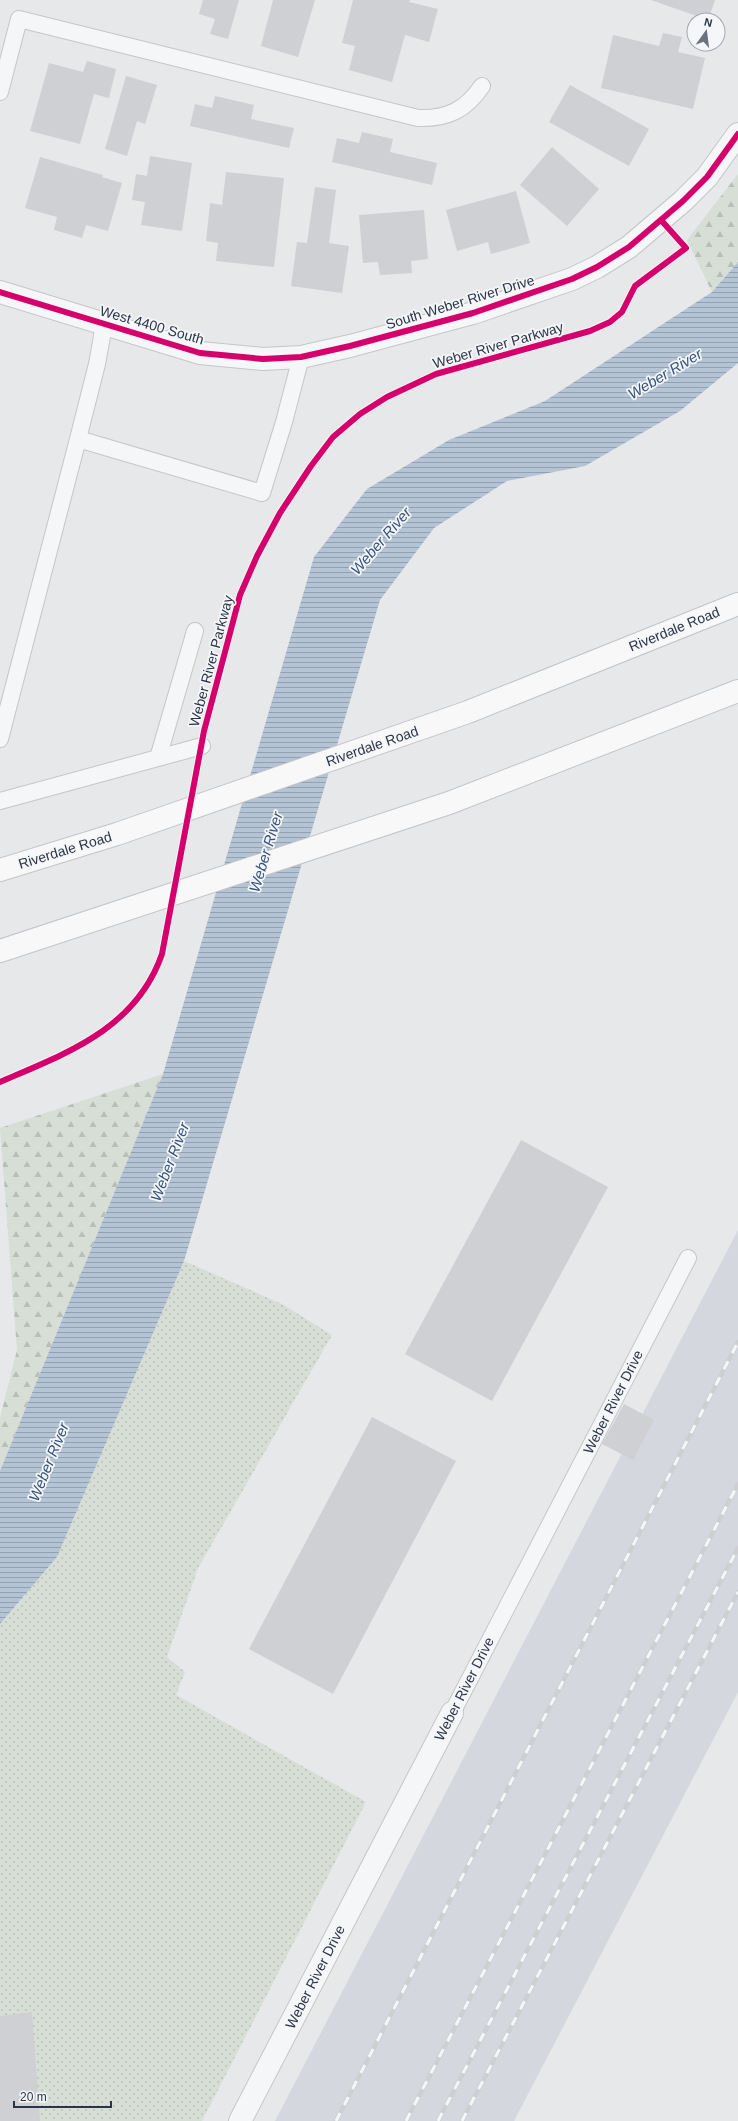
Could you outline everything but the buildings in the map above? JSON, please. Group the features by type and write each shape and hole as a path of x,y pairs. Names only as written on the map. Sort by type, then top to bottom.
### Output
{"main road":[{"name":"Riverdale Road","path":"0,870 117,834 468,712 738,604"},
{"path":"0,951 100,920 449,803 738,691"}],"street":[{"name":"South Weber River Drive","path":"301,357 473,314 565,281 597,267 629,247 683,201 707,177 738,134"},
{"name":"West 4400 South","path":"0,292 104,325 200,353 263,359 301,357"},
{"name":"Weber River Drive","path":"240,2121 452,1713"}],"lane":[{"path":"0,92 20,19 418,118 434,119 464,107 472,101 482,86"},
{"path":"0,739 97,364 104,325"},
{"path":"78,439 262,493 284,422 301,357"},
{"path":"158,758 195,631"},
{"path":"0,801 202,746"},
{"name":"Weber River Drive","path":"452,1713 688,1258"}],"shaded area":[{"path":"738,1230 738,1692 514,2121 275,2121"}],"green space":[{"path":"738,174 738,262 712,292 687,240"},
{"path":"163,1074 0,1471 0,1418 17,1350 0,1128"},
{"path":"184,1261 282,1304 332,1335 198,1568 167,1657 185,1672 176,1695 366,1802 202,2121 0,2121 0,1624 57,1557"}],"water":[{"name":"Weber River","path":"738,262 738,363 680,411 585,466 507,481 434,528 380,600 184,1261 57,1557 0,1624 0,1471 163,1074 314,557 367,489 449,440 545,401 712,292"}],"railway":[{"path":"336,2121 738,1342"},
{"path":"406,2121 738,1484"},
{"path":"438,2121 738,1548"},
{"path":"462,2121 738,1592"}],"cycle path":[{"path":"0,292 200,353 263,359 301,357 350,346 473,313 572,279 597,267 629,247 683,201 707,177 738,134"},
{"name":"Weber River Parkway","path":"0,1082 74,1049 96,1035 117,1020 135,1002 150,980 162,954 204,731 240,595 257,556 280,513 311,466 333,437 360,414 387,397 436,374 590,331 610,322 622,312 635,286 686,248 661,220"}]}
